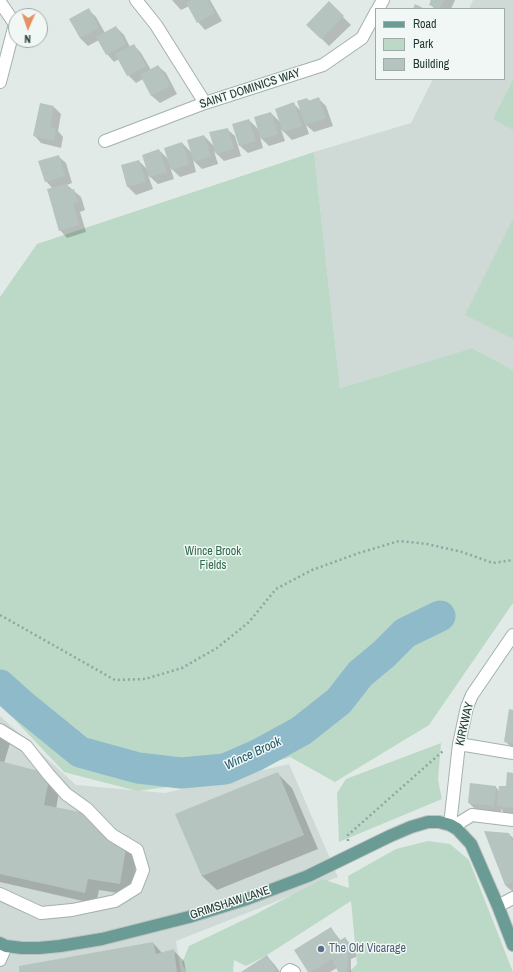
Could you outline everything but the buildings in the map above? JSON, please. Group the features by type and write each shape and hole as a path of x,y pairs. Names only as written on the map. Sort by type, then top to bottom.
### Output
{"main road":[{"name":"GRIMSHAW LANE","path":"3,944 39,948 102,940 189,917 247,899 308,876 390,836 417,825 428,822 439,822 454,827"},
{"path":"454,827 471,844 513,945"}],"street":[{"path":"136,0 156,25 205,103"},
{"path":"0,2 15,24 0,82"},
{"name":"SAINT DOMINICS WAY","path":"105,141 205,103 323,64 362,38 375,14"},
{"name":"KIRKWAY","path":"454,827 459,749 467,707 472,695 513,635"},
{"path":"0,730 26,746 66,794 87,809 112,835 137,850 143,870 136,888 115,901 72,910 41,913 0,894"},
{"path":"459,749 513,753"},
{"path":"454,827 472,815 513,820"},
{"path":"498,906 513,898"},
{"path":"0,960 3,944"},
{"path":"287,972 290,970 294,972"}],"path":[{"path":"0,615 115,680 145,679 182,668 217,648 249,622 276,589 312,570 359,553 399,541 434,545 462,552 493,563 513,560"},
{"path":"350,855 348,835 443,751 459,749"}],"shaded area":[{"path":"473,0 513,0 513,370 472,348 340,388 314,152 411,123 432,80 505,80 505,8 469,8"},
{"path":"0,716 76,785 165,793 289,764 338,877 176,941 181,972 0,972"}],"green space":[{"path":"513,80 513,130 493,119"},
{"name":"Wince Brook Fields","path":"314,152 340,388 472,348 513,370 513,603 429,725 335,782 290,757 213,781 137,791 64,772 0,704 0,297 37,244"},
{"path":"513,219 513,339 465,315"},
{"path":"441,743 438,780 442,799 339,842 337,793 346,779"},
{"path":"428,841 450,844 469,860 513,972 349,972 357,964 351,901 267,955 246,966 234,960 233,972 186,972 182,963 189,946 256,914 322,879 349,888 348,876 396,849"}],"waterway":[{"name":"Wince Brook","path":"0,685 80,752 138,768 181,773 225,769 257,755 301,731 339,701 360,674 384,654 405,633 440,616"}],"place":[{"name":"The Old Vicarage","path":"321,949"}]}
